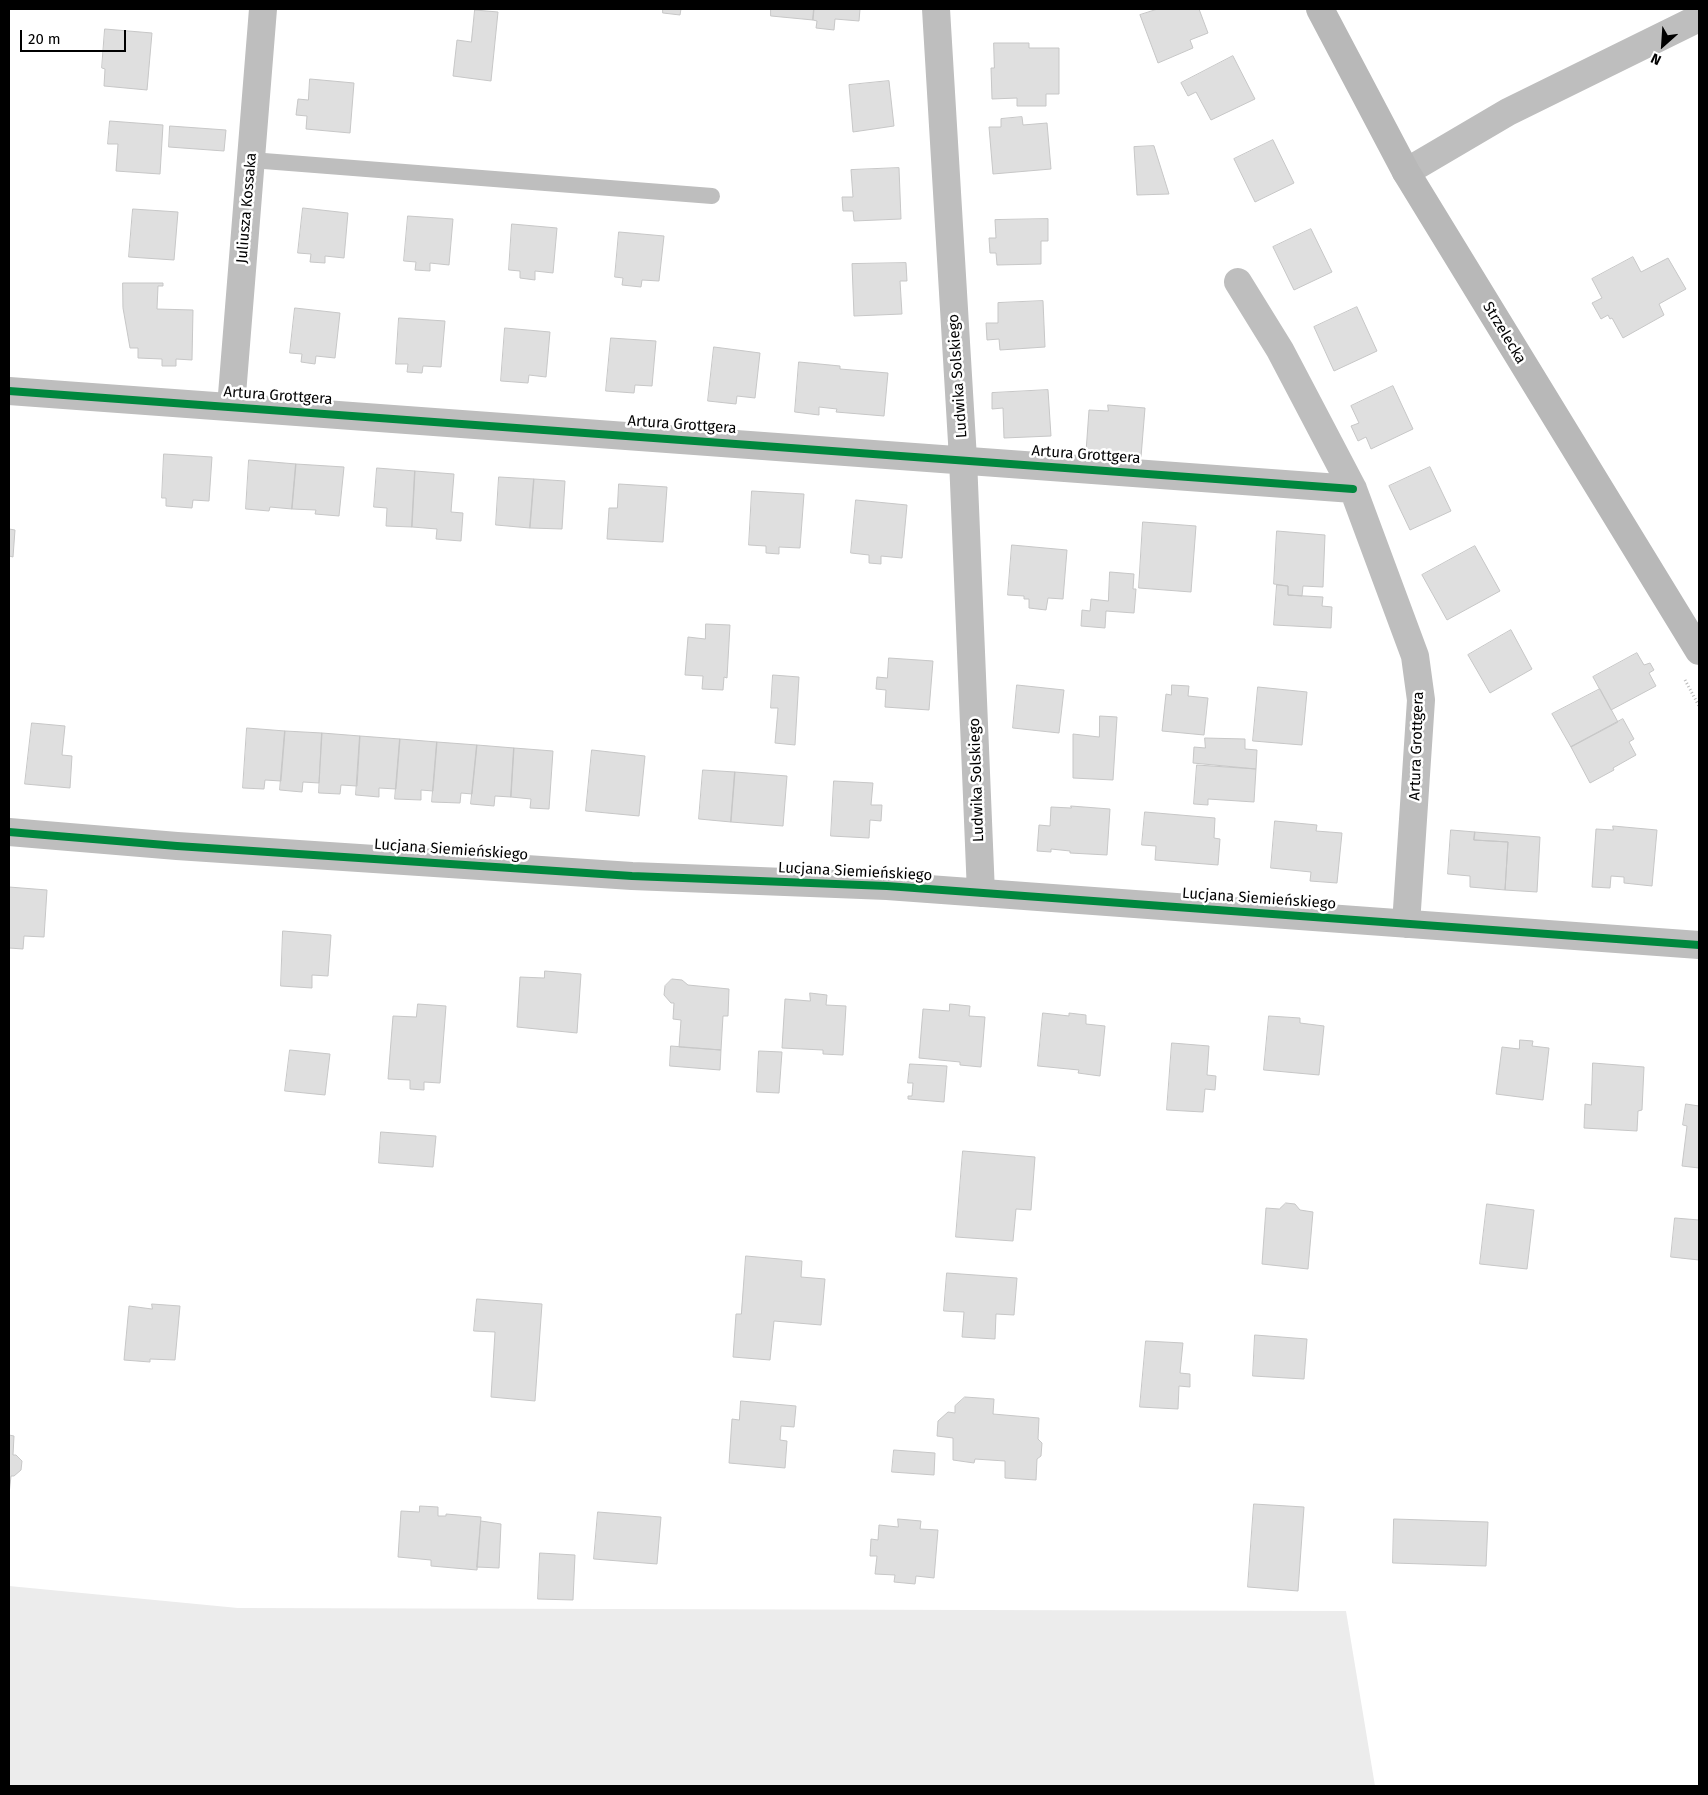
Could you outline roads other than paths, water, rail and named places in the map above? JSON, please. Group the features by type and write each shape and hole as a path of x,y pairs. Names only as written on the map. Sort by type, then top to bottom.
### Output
{"street":[{"name":"Juliusza Kossaka","path":"231,407 263,9"},
{"name":"Ludwika Solskiego","path":"936,9 963,459 982,893"},
{"name":"Strzelecka","path":"1320,9 1406,172 1699,651"},
{"path":"1406,172 1508,112 1699,18"},
{"name":"Artura Grottgera","path":"1238,282 1280,350 1353,489 1415,656 1421,700 1406,924"},
{"name":"Artura Grottgera","path":"9,391 963,459 1353,489"},
{"name":"Lucjana Siemieńskiego","path":"9,832 176,846 622,875 887,886 1699,945"}],"lane":[{"path":"251,160 712,196"}]}
